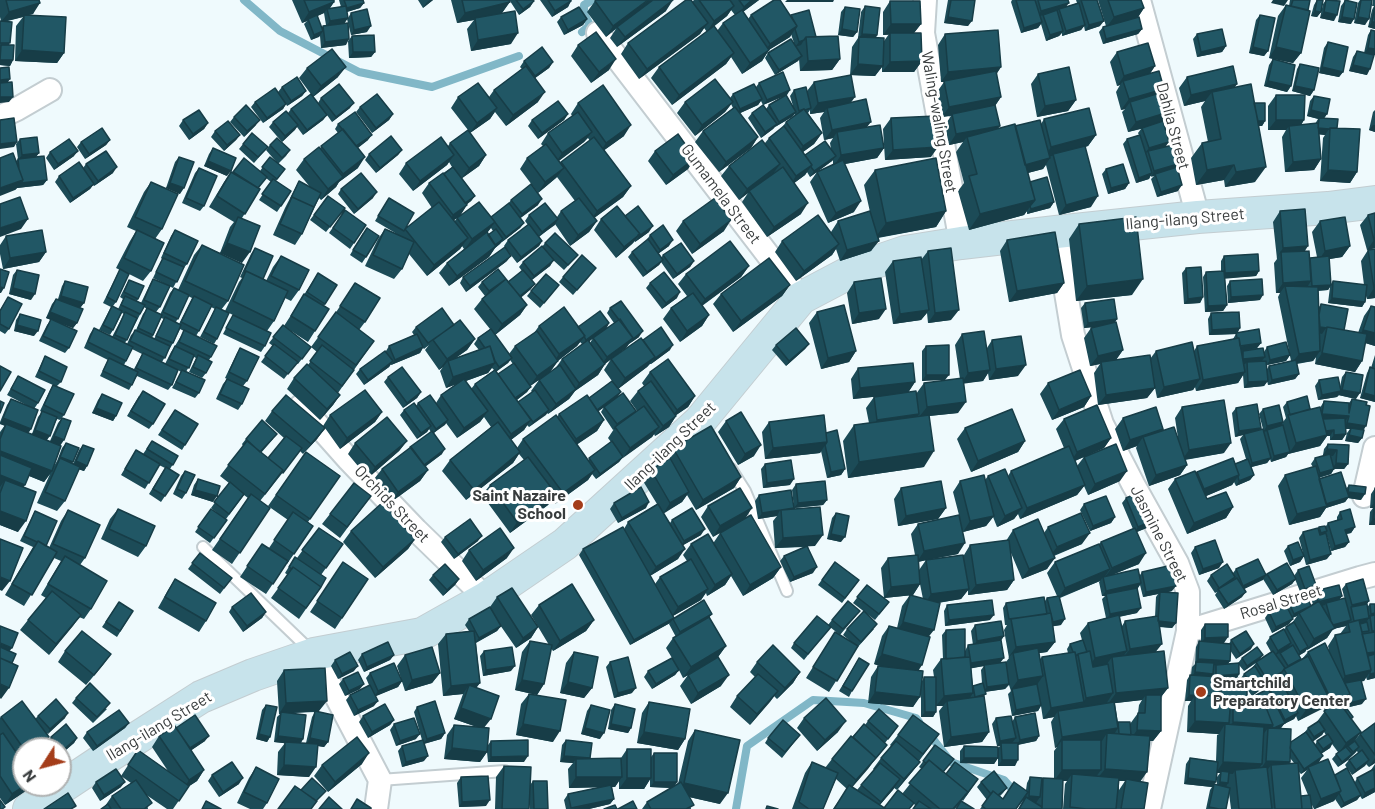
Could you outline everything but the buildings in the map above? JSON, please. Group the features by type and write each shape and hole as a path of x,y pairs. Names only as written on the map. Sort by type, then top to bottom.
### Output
{"street":[{"name":"Waling-waling Street","path":"925,0 923,33 961,243"},
{"name":"Dahlia Street","path":"1139,0 1198,217"},
{"name":"Gumamela Street","path":"598,33 801,298"},
{"path":"0,117 50,90"},
{"name":"Ilang-ilang Street","path":"29,809 201,697 253,675 314,654 422,634 486,598 565,544 703,426 801,298 858,268 905,252 961,243 1198,217 1328,208 1375,202"},
{"name":"Jasmine Street","path":"1056,232 1073,335 1102,424 1177,563 1188,592 1188,631 1149,809"},
{"name":"Orchids Street","path":"301,406 409,523 486,598"},
{"path":"1364,496 1375,448"},
{"name":"Rosal Street","path":"1188,631 1375,574"},
{"path":"314,654 380,780 376,809"}],"lane":[{"path":"726,461 745,491 787,591"},
{"path":"203,547 314,654"},
{"path":"380,780 505,771"}],"waterway":[{"path":"244,0 280,31 359,72 432,87 519,56"},
{"path":"582,32 590,25 584,14 584,5 592,0"},
{"path":"736,809 747,746 813,700 864,703 916,718 919,722"},
{"path":"929,734 951,762 1004,780 1030,809"}],"place":[{"name":"Saint Nazaire School","path":"578,505"},
{"name":"Smartchild Preparatory Center","path":"1201,692"}]}
